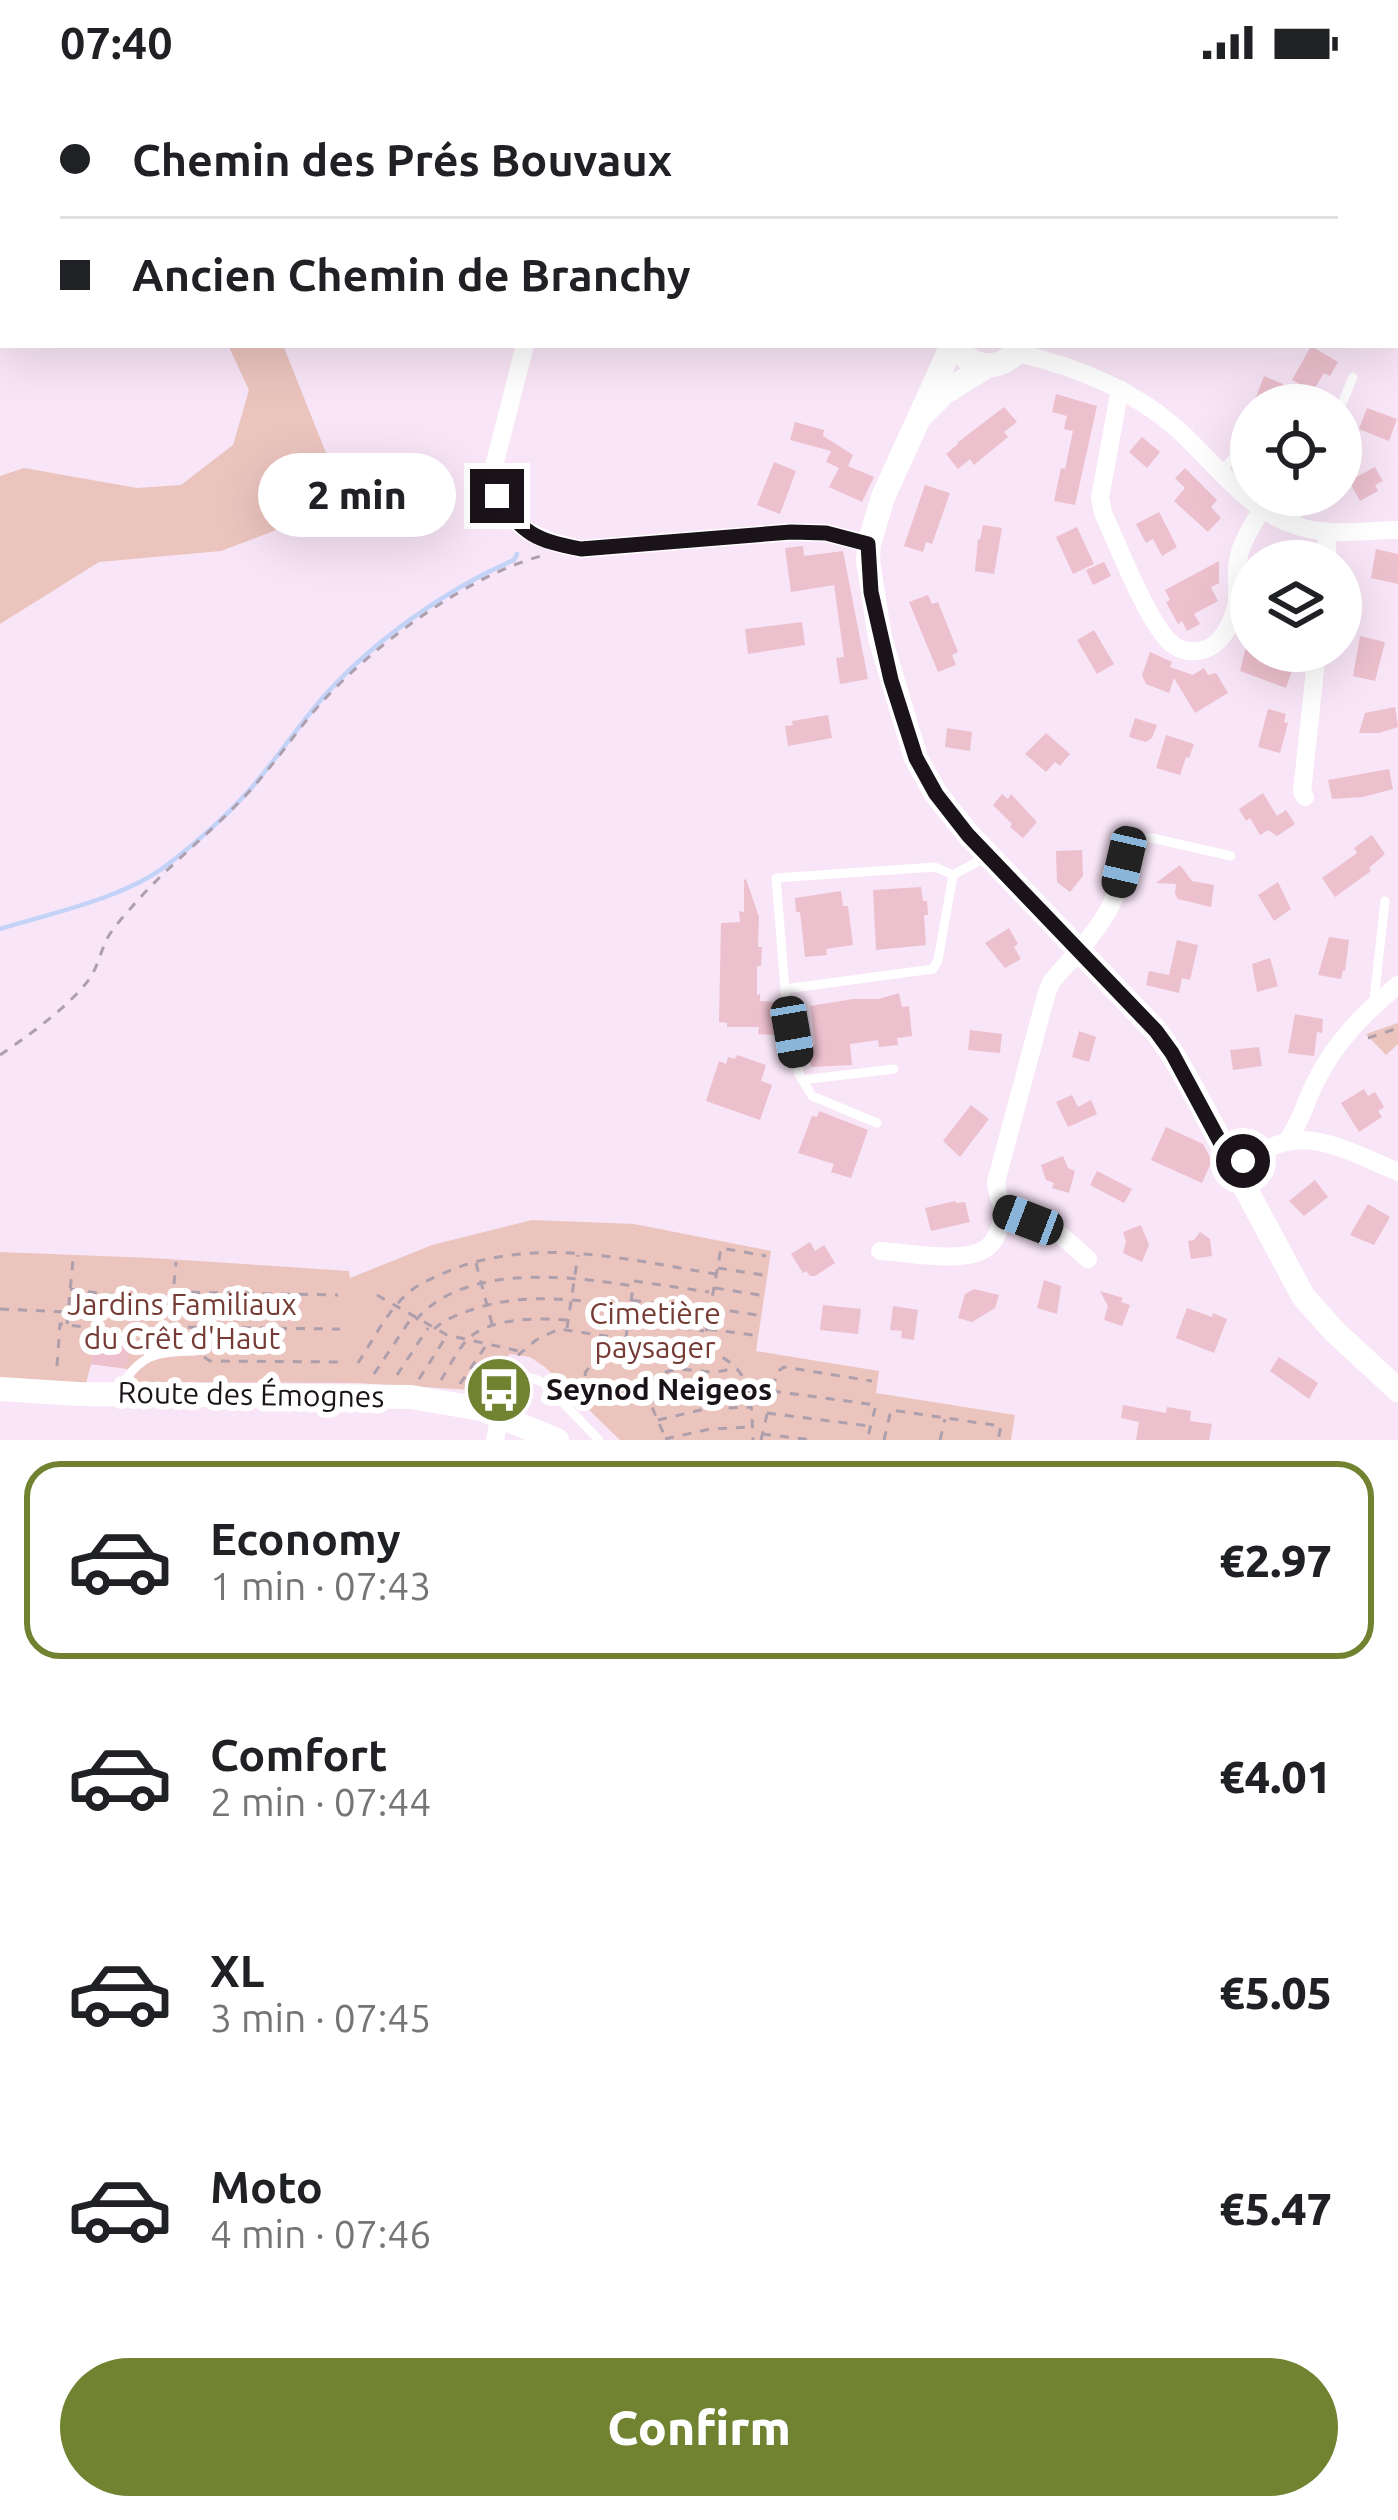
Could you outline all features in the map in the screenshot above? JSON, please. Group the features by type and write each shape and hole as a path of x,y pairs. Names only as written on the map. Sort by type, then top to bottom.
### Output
{"street":[{"path":"524,348 491,478 504,507 530,535 581,549 791,532 826,533 868,544"},
{"path":"952,348 904,446 868,544 880,638 916,758 936,794 988,856 1156,1031 1303,1296 1398,1390"},
{"path":"956,348 966,358 987,366"},
{"path":"919,418 944,393 1020,349 1120,388 1173,425 1230,478"},
{"path":"1120,388 1100,498 1103,512 1150,616 1178,648 1200,651 1214,646 1224,633 1238,601 1239,554 1258,516"},
{"path":"1277,516 1326,533 1398,530"},
{"path":"1326,533 1326,540"},
{"path":"1304,796 1314,672"},
{"path":"1088,1259 1052,1229 1006,1211 996,1182 1047,992 1115,900 1124,862 1123,841"},
{"path":"1286,1142 1342,1039 1398,985"},
{"path":"1233,1166 1286,1142 1303,1141 1332,1146 1398,1172"},
{"path":"880,1251 957,1257 976,1252 988,1247 1006,1211"},
{"name":"Route des Émognes","path":"0,1389 411,1397 481,1409 498,1428 557,1440"}],"lane":[{"path":"1350,384 1353,376"},
{"path":"1222,471 1230,461"},
{"path":"1293,525 1297,516"},
{"path":"1123,841 1152,838 1231,856"},
{"path":"953,875 988,856"},
{"path":"877,1123 812,1096 802,1080 785,989 776,878 935,867 953,875"},
{"path":"785,989 933,969 953,875"},
{"path":"1373,1006 1385,901"},
{"path":"802,1080 894,1070"},
{"path":"117,1394 127,1375 163,1351 195,1351"},
{"path":"498,1428 500,1390 515,1378 534,1378 599,1440"}],"path":[{"path":"0,1055 88,981 109,935 129,909 261,778 326,698 364,662 452,596 535,557 581,549"},
{"path":"703,1350 721,1248 766,1256"},
{"path":"358,1363 395,1306 414,1288 476,1262 544,1251 763,1275"},
{"path":"566,1329 579,1253"},
{"path":"67,1324 73,1260"},
{"path":"57,1366 60,1324 133,1333 163,1351 176,1262"},
{"path":"476,1262 493,1326"},
{"path":"373,1376 414,1318 433,1304 481,1284 518,1277 575,1276 633,1286"},
{"path":"626,1338 634,1281 760,1295"},
{"path":"70,1289 172,1304"},
{"path":"173,1292 338,1295"},
{"path":"377,1295 447,1335 523,1352"},
{"path":"396,1376 432,1328 487,1305 546,1297 630,1307"},
{"path":"632,1300 757,1315"},
{"path":"0,1309 68,1312"},
{"path":"440,1381 466,1341 480,1330 517,1320 568,1320"},
{"path":"628,1321 754,1335"},
{"path":"170,1327 340,1329"},
{"path":"496,1374 545,1334 566,1329 703,1350 736,1366 748,1387 753,1440"},
{"path":"604,1334 602,1350 585,1373 590,1388 609,1398 634,1396 670,1370 716,1373 736,1366"},
{"path":"418,1380 447,1335"},
{"path":"459,1385 485,1346"},
{"path":"195,1351 210,1361 345,1362"},
{"path":"813,1440 762,1437 776,1372 784,1367 872,1381"},
{"path":"650,1402 699,1389 748,1387"},
{"path":"645,1389 666,1440 710,1429 752,1427"},
{"path":"772,1391 876,1406 867,1440"},
{"path":"658,1420 705,1409 751,1407"},
{"path":"884,1440 891,1409 1001,1426 998,1440"},
{"path":"767,1413 871,1426"},
{"path":"940,1440 945,1417"}],"green space":[{"path":"229,348 284,348 326,453 309,502 284,527 221,551 99,562 0,624 0,476 24,468 137,488 181,485 233,445 249,390"},
{"path":"1398,1023 1398,1044 1386,1055 1366,1034"},
{"name":"Cimetière paysager","path":"532,1220 634,1224 771,1251 756,1351 879,1371 876,1393 1015,1415 1011,1440 620,1440 545,1367 530,1357 510,1354 472,1390 356,1383 138,1382 127,1369 91,1364 86,1383 0,1381 0,1252 349,1271 350,1278 432,1245"}],"building":[{"path":"1310,348 1338,362 1330,376 1324,373 1317,384 1292,380"},
{"path":"1056,394 1097,406 1075,505 1054,501 1073,431 1064,429 1067,416 1052,412"},
{"path":"1004,407 1017,422 1004,432 1008,437 974,465 970,459 958,469 946,454"},
{"path":"1367,408 1397,419 1389,441 1362,430"},
{"path":"795,422 824,430 823,436 853,455 848,466 874,477 862,502 829,487 839,468 826,462 831,451 790,440"},
{"path":"1142,437 1160,452 1147,468 1129,452"},
{"path":"774,462 796,471 780,514 757,505"},
{"path":"1375,467 1383,481 1375,485 1378,491 1362,500 1362,474"},
{"path":"1185,468 1217,500 1211,507 1221,518 1208,532 1174,501 1185,488 1175,478"},
{"path":"925,485 950,493 932,544 926,542 923,552 904,546"},
{"path":"1159,512 1177,547 1162,556 1153,539 1146,543 1136,524"},
{"path":"983,525 1002,528 994,574 975,571"},
{"path":"1077,527 1094,564 1073,574 1056,537"},
{"path":"803,546 804,556 843,551 868,679 840,684 836,658 844,657 834,585 791,592 785,548"},
{"path":"1376,549 1398,554 1398,584 1371,578"},
{"path":"1219,561 1219,583 1211,587 1218,601 1194,614 1200,624 1187,631 1166,602 1170,600 1165,590"},
{"path":"1104,562 1111,576 1093,585 1086,570"},
{"path":"928,595 932,604 938,602 958,652 952,655 956,665 938,672 909,602"},
{"path":"802,622 805,645 748,654 745,629"},
{"path":"1094,630 1114,664 1097,674 1077,640"},
{"path":"1362,636 1385,642 1375,681 1353,676 1362,672"},
{"path":"1150,652 1172,662 1170,667 1193,675 1204,668 1208,675 1216,673 1228,693 1195,713 1174,678 1169,693 1146,684 1142,675"},
{"path":"1243,672 1292,672 1286,688"},
{"path":"1395,707 1398,727 1359,733 1365,713"},
{"path":"1268,709 1286,714 1280,753 1258,747"},
{"path":"828,715 832,738 788,746 785,726"},
{"path":"1135,718 1157,725 1146,742 1129,737"},
{"path":"947,728 972,732 970,751 945,747"},
{"path":"1046,733 1070,754 1046,772 1025,754"},
{"path":"1166,735 1194,744 1180,775 1156,768"},
{"path":"1389,769 1393,789 1332,799 1328,780"},
{"path":"1263,793 1277,816 1286,810 1295,824 1277,836 1268,830 1260,835 1239,809"},
{"path":"1002,794 1008,799 1011,794 1037,822 1023,838 993,805"},
{"path":"1372,835 1385,854 1371,871 1335,897 1322,878 1357,853 1354,848"},
{"path":"1082,850 1083,876 1070,892 1057,882 1056,851"},
{"path":"1180,865 1192,881 1214,885 1211,907 1178,899 1176,884 1156,883"},
{"path":"746,879 759,917 758,947 762,947 757,995 760,1001 777,1002 776,1035 758,1034 759,1027 727,1027 719,1022 721,923 740,922"},
{"path":"1278,882 1291,909 1274,921 1258,895"},
{"path":"921,887 923,901 927,901 926,945 876,950 873,890"},
{"path":"841,891 853,945 805,957 795,898"},
{"path":"1009,928 1021,959 1005,968 985,943"},
{"path":"1329,937 1349,940 1341,979 1318,975"},
{"path":"1177,940 1198,945 1190,980 1182,978 1179,993 1146,985 1149,971 1169,975"},
{"path":"1270,958 1278,986 1257,992 1252,964"},
{"path":"899,993 902,1007 909,1006 912,1036 897,1038 898,1045 879,1047 878,1040 850,1044 852,1065 811,1067 808,1046 815,1045 810,1006"},
{"path":"1295,1014 1323,1019 1314,1056 1288,1053"},
{"path":"970,1030 1002,1034 1000,1053 968,1050"},
{"path":"1079,1031 1096,1037 1089,1062 1072,1057"},
{"path":"1259,1047 1262,1066 1233,1070 1230,1050"},
{"path":"737,1055 766,1065 761,1081 772,1085 760,1120 706,1101 719,1061 726,1064 728,1057"},
{"path":"1364,1089 1368,1096 1375,1092 1384,1107 1378,1111 1382,1117 1359,1132 1341,1103"},
{"path":"1072,1095 1078,1107 1091,1100 1097,1114 1068,1127 1056,1102"},
{"path":"971,1105 989,1119 960,1157 943,1141"},
{"path":"819,1111 868,1130 851,1178 831,1172 834,1164 798,1153 812,1116 817,1117"},
{"path":"1166,1127 1203,1144 1212,1161 1202,1183 1151,1160"},
{"path":"1063,1156 1075,1171 1069,1193 1052,1188 1054,1183 1046,1180 1041,1165"},
{"path":"1097,1171 1132,1189 1124,1203 1090,1185"},
{"path":"1315,1180 1328,1197 1304,1216 1289,1201"},
{"path":"965,1202 970,1222 931,1231 925,1208"},
{"path":"1368,1204 1390,1217 1374,1245 1350,1235"},
{"path":"1141,1225 1149,1245 1142,1262 1123,1253 1123,1232"},
{"path":"1200,1232 1210,1239 1212,1256 1191,1259 1188,1241"},
{"path":"810,1242 815,1251 824,1245 835,1263 815,1276 803,1273 791,1254"},
{"path":"1044,1280 1061,1286 1057,1314 1037,1308"},
{"path":"974,1289 999,1295 995,1308 972,1322 958,1318 965,1294"},
{"path":"1100,1291 1130,1305 1122,1326 1104,1320 1108,1306"},
{"path":"823,1305 861,1309 858,1334 820,1330"},
{"path":"893,1306 918,1310 914,1340 901,1338 902,1331 890,1330"},
{"path":"1187,1308 1227,1319 1214,1353 1176,1338"},
{"path":"94,1342 130,1347 128,1363 123,1368 91,1364"},
{"path":"1279,1357 1318,1383 1309,1399 1270,1371"},
{"path":"1123,1405 1166,1413 1167,1407 1191,1411 1190,1421 1212,1424 1209,1440 1136,1440 1139,1422 1121,1418"}],"waterway":[{"path":"0,929 112,894 171,862 238,803 316,705 367,654 438,600 514,560 517,554"}],"place":[{"name":"Seynod Neigeos","path":"499,1390"}],"route":[{"path":"497,496 530,535 581,549 791,532 826,533 868,544 871,592 891,680 916,758 936,794 968,835 1156,1031 1233,1166 1243,1161"}],"park label":[{"name":"Jardins Familiaux du Crêt d'Haut","path":"182,1322"}]}
